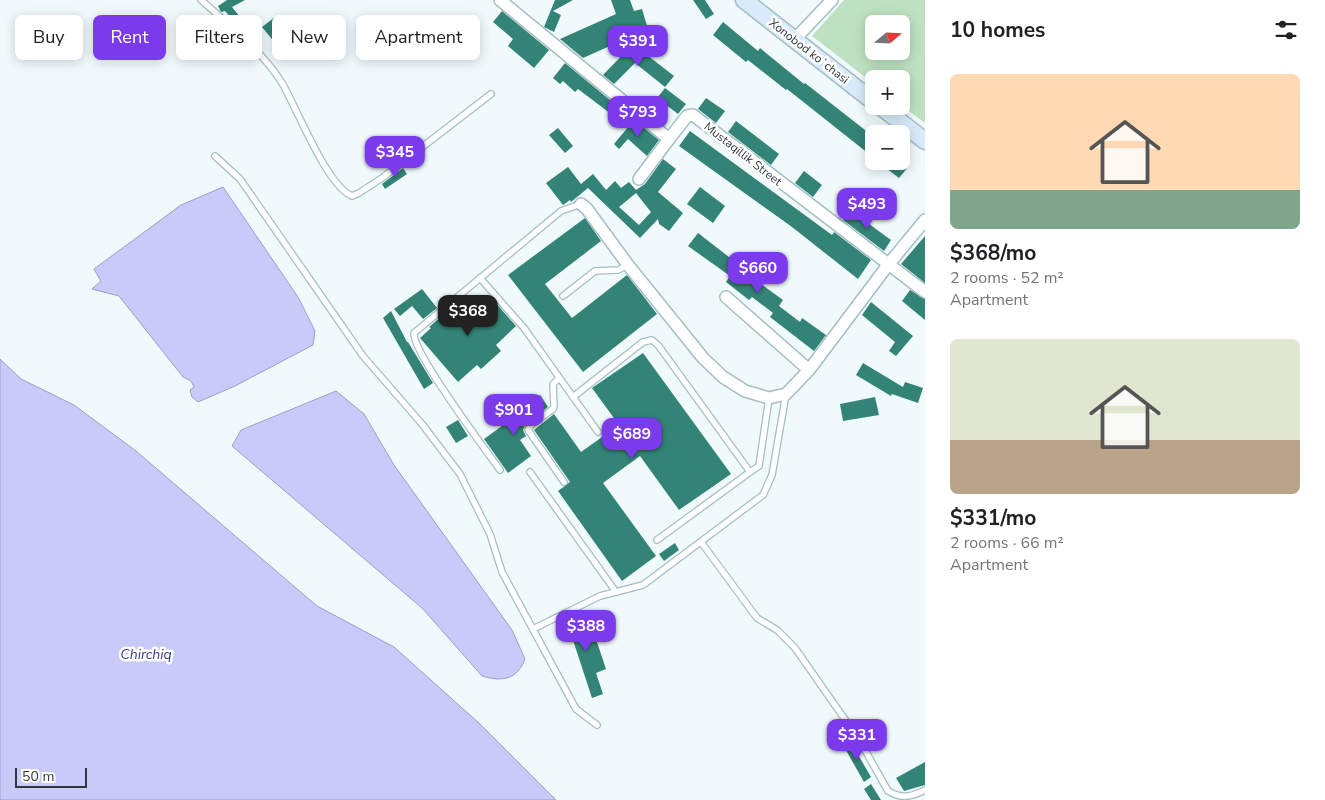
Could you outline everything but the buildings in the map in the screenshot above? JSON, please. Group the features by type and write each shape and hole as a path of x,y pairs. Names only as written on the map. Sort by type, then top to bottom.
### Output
{"main road":[{"name":"Xonobod koʻchasi","path":"744,0 865,95"},
{"path":"892,115 925,141"}],"street":[{"path":"500,0 669,139 639,179"},
{"path":"794,40 832,0"},
{"name":"Mustaqillik Street","path":"669,139 687,116 693,115 925,292"},
{"path":"581,204 588,209 628,265 681,333 717,371 745,391 769,398 786,394 809,370 888,265 925,220"},
{"path":"726,297 809,370"}],"lane":[{"path":"201,0 271,67 282,83 311,143 341,188 352,196 382,178 491,94"},
{"path":"215,156 240,179 363,356 422,424 460,474 490,534 502,572 576,709 597,725"},
{"path":"500,470 445,394 414,338 417,330 561,211 581,204"},
{"path":"563,296 595,271 618,270 628,265"},
{"path":"480,278 524,328 598,432"},
{"path":"573,396 643,342 652,340 658,345 750,472"},
{"path":"559,378 553,384 553,409 531,425 528,430 564,482"},
{"path":"533,629 600,596 644,585 763,495 770,484 786,394"},
{"path":"658,540 758,466 769,398"},
{"path":"530,472 616,592"},
{"path":"701,542 757,618 777,630 795,648 860,741 888,791 896,796 905,797 925,790"}],"green space":[{"path":"844,0 925,0 925,123 910,112 910,70 865,70 865,77 812,36"}],"water":[{"path":"223,187 298,297 315,331 313,345 235,386 198,402 192,397 190,390 194,387 191,381 183,377 119,296 92,289 101,281 94,269 181,205"},
{"name":"Chirchiq","path":"0,359 21,379 74,405 136,451 317,606 394,647 480,724 556,800 0,800"},
{"path":"336,391 364,414 394,465 512,630 525,659 522,666 513,675 502,679 482,676 422,608 232,446 241,430"}]}
